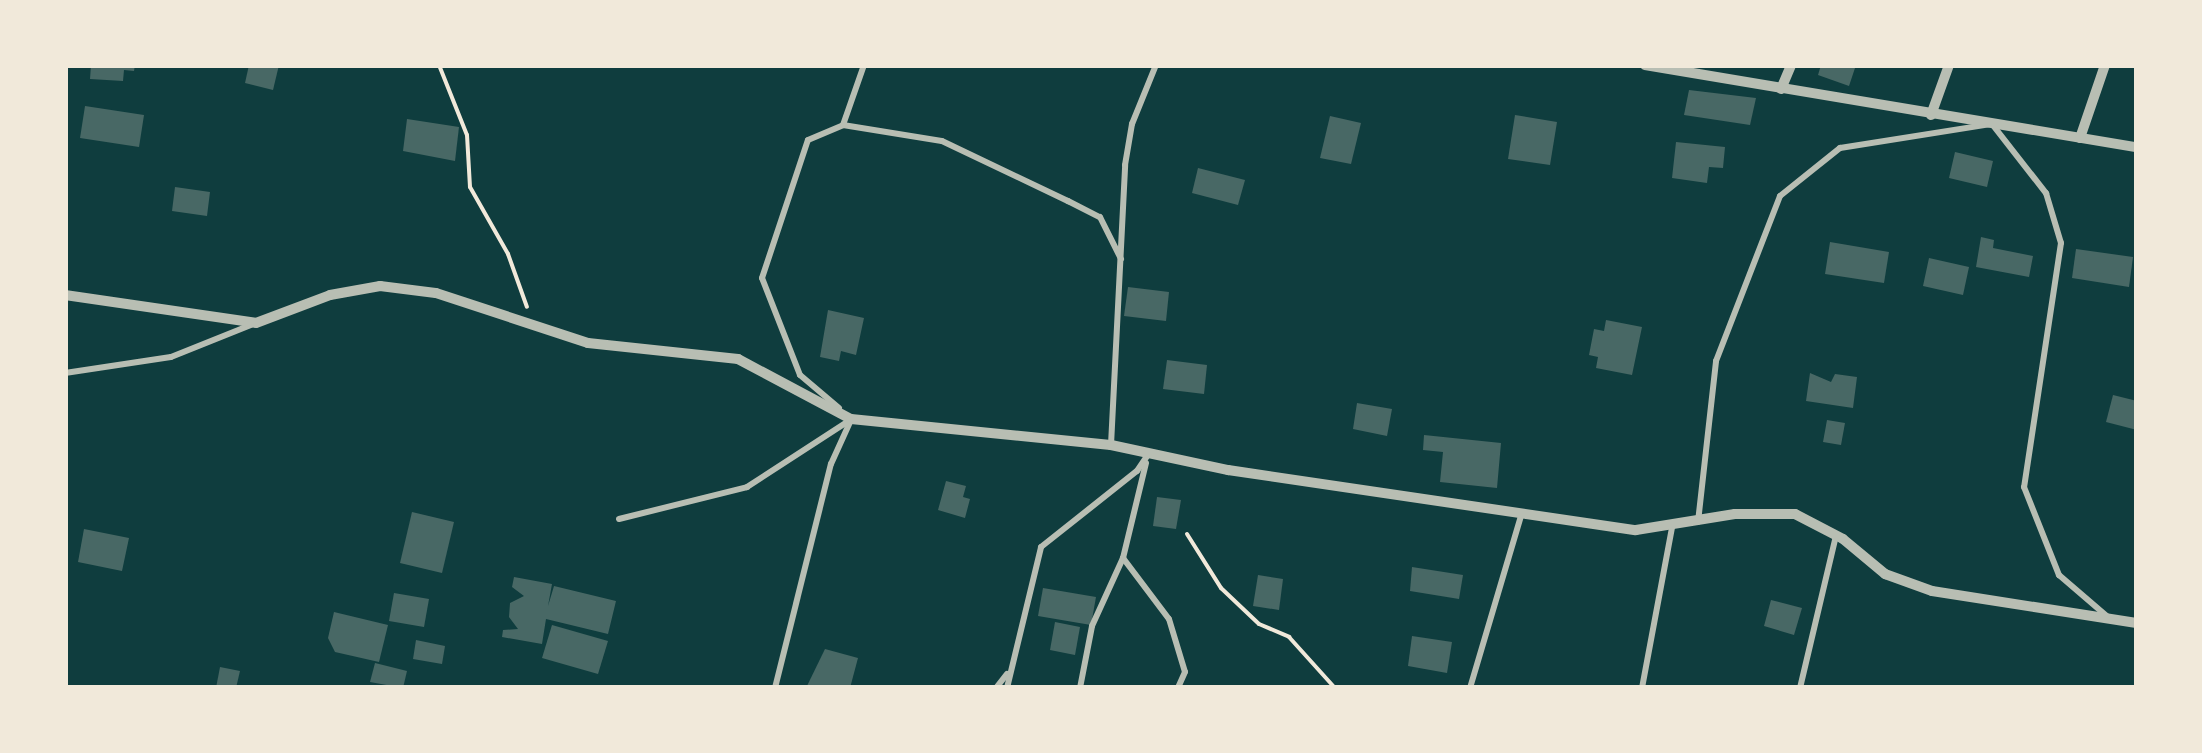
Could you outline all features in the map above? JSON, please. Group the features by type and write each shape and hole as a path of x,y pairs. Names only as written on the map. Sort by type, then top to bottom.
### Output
{"street":[{"path":"1645,65 2137,147"},
{"path":"1782,90 1791,65"},
{"path":"1931,114 1949,65"},
{"path":"2080,138 2105,65"},
{"path":"65,295 256,323 330,295 380,286 436,293 588,343 738,359 852,419 1111,445 1636,530 1698,524 1735,514 1795,514 1836,535 1885,574 1932,591 2137,623"}],"lane":[{"path":"843,125 864,65"},
{"path":"1111,445 1132,124 1156,65"},
{"path":"1698,524 1716,361 1780,196 1840,148 1992,124 2046,192 2061,243 2024,487 2059,575 2110,619"},
{"path":"852,419 800,375 762,278 808,140 843,125 942,141 1100,216 1122,260"},
{"path":"65,373 171,357 256,323"},
{"path":"619,519 675,510 747,486 852,419"},
{"path":"776,688 831,464 852,419"},
{"path":"1080,688 1092,626 1123,558 1130,510 1150,452"},
{"path":"1007,688 1041,548 1137,471 1150,452"},
{"path":"1470,688 1522,513"},
{"path":"1642,688 1672,526"},
{"path":"1800,688 1836,535"},
{"path":"1123,558 1170,619 1185,672 1178,688"},
{"path":"996,688 1011,669"}],"path":[{"path":"439,65 467,135 470,187 508,254 534,326"},
{"path":"1187,534 1222,588 1259,624 1289,637 1335,688"}],"building":[{"path":"91,65 135,65 134,71 124,70 123,81 90,79"},
{"path":"249,65 279,65 273,90 245,83"},
{"path":"1821,65 1856,65 1849,86 1818,75"},
{"path":"1689,90 1756,98 1750,125 1684,115"},
{"path":"85,106 144,115 139,147 80,138"},
{"path":"1515,115 1557,122 1550,165 1508,159"},
{"path":"1330,116 1361,123 1351,164 1320,158"},
{"path":"407,119 459,127 455,161 403,151"},
{"path":"1676,142 1725,147 1723,168 1709,167 1707,183 1672,178"},
{"path":"1955,152 1993,161 1987,187 1949,178"},
{"path":"1198,168 1245,180 1238,205 1192,193"},
{"path":"175,187 210,192 207,216 172,211"},
{"path":"1981,237 1994,240 1993,248 2033,256 2029,277 1976,267"},
{"path":"1830,242 1889,252 1884,283 1825,274"},
{"path":"2076,249 2133,257 2129,287 2072,278"},
{"path":"1929,258 1969,267 1963,295 1923,286"},
{"path":"1128,287 1169,292 1166,321 1124,316"},
{"path":"828,310 864,318 856,355 841,351 839,361 820,357"},
{"path":"1606,320 1642,327 1632,375 1596,368 1598,357 1589,355 1594,329 1604,331"},
{"path":"1167,360 1207,365 1204,394 1163,389"},
{"path":"1810,373 1831,382 1835,374 1857,377 1853,408 1806,401"},
{"path":"2113,395 2137,401 2137,430 2106,422"},
{"path":"1357,403 1392,409 1387,436 1353,429"},
{"path":"1827,420 1845,423 1841,445 1823,442"},
{"path":"1424,435 1501,443 1497,488 1440,482 1443,452 1423,450"},
{"path":"946,481 966,486 963,497 970,499 965,518 938,510"},
{"path":"1157,497 1181,500 1176,529 1153,526"},
{"path":"412,512 454,522 442,573 400,563"},
{"path":"84,529 129,538 122,571 78,562"},
{"path":"1412,567 1463,575 1459,599 1410,591"},
{"path":"1258,575 1283,579 1279,610 1253,606"},
{"path":"514,577 552,584 548,606 554,586 616,601 608,634 546,619 542,644 502,637 503,630 518,629 509,617 510,603 524,596 512,587"},
{"path":"1043,588 1096,597 1091,625 1038,616"},
{"path":"394,593 429,599 424,627 389,621"},
{"path":"1771,600 1802,608 1794,635 1764,626"},
{"path":"334,612 388,625 379,662 335,652 328,638"},
{"path":"1055,622 1080,627 1075,655 1050,650"},
{"path":"552,625 608,641 598,674 542,658"},
{"path":"1412,636 1452,642 1447,673 1408,666"},
{"path":"416,640 445,646 442,664 413,659"},
{"path":"825,649 858,658 850,688 806,688"},
{"path":"375,663 407,671 403,688 370,682"},
{"path":"220,667 240,671 236,688 216,688"}]}
